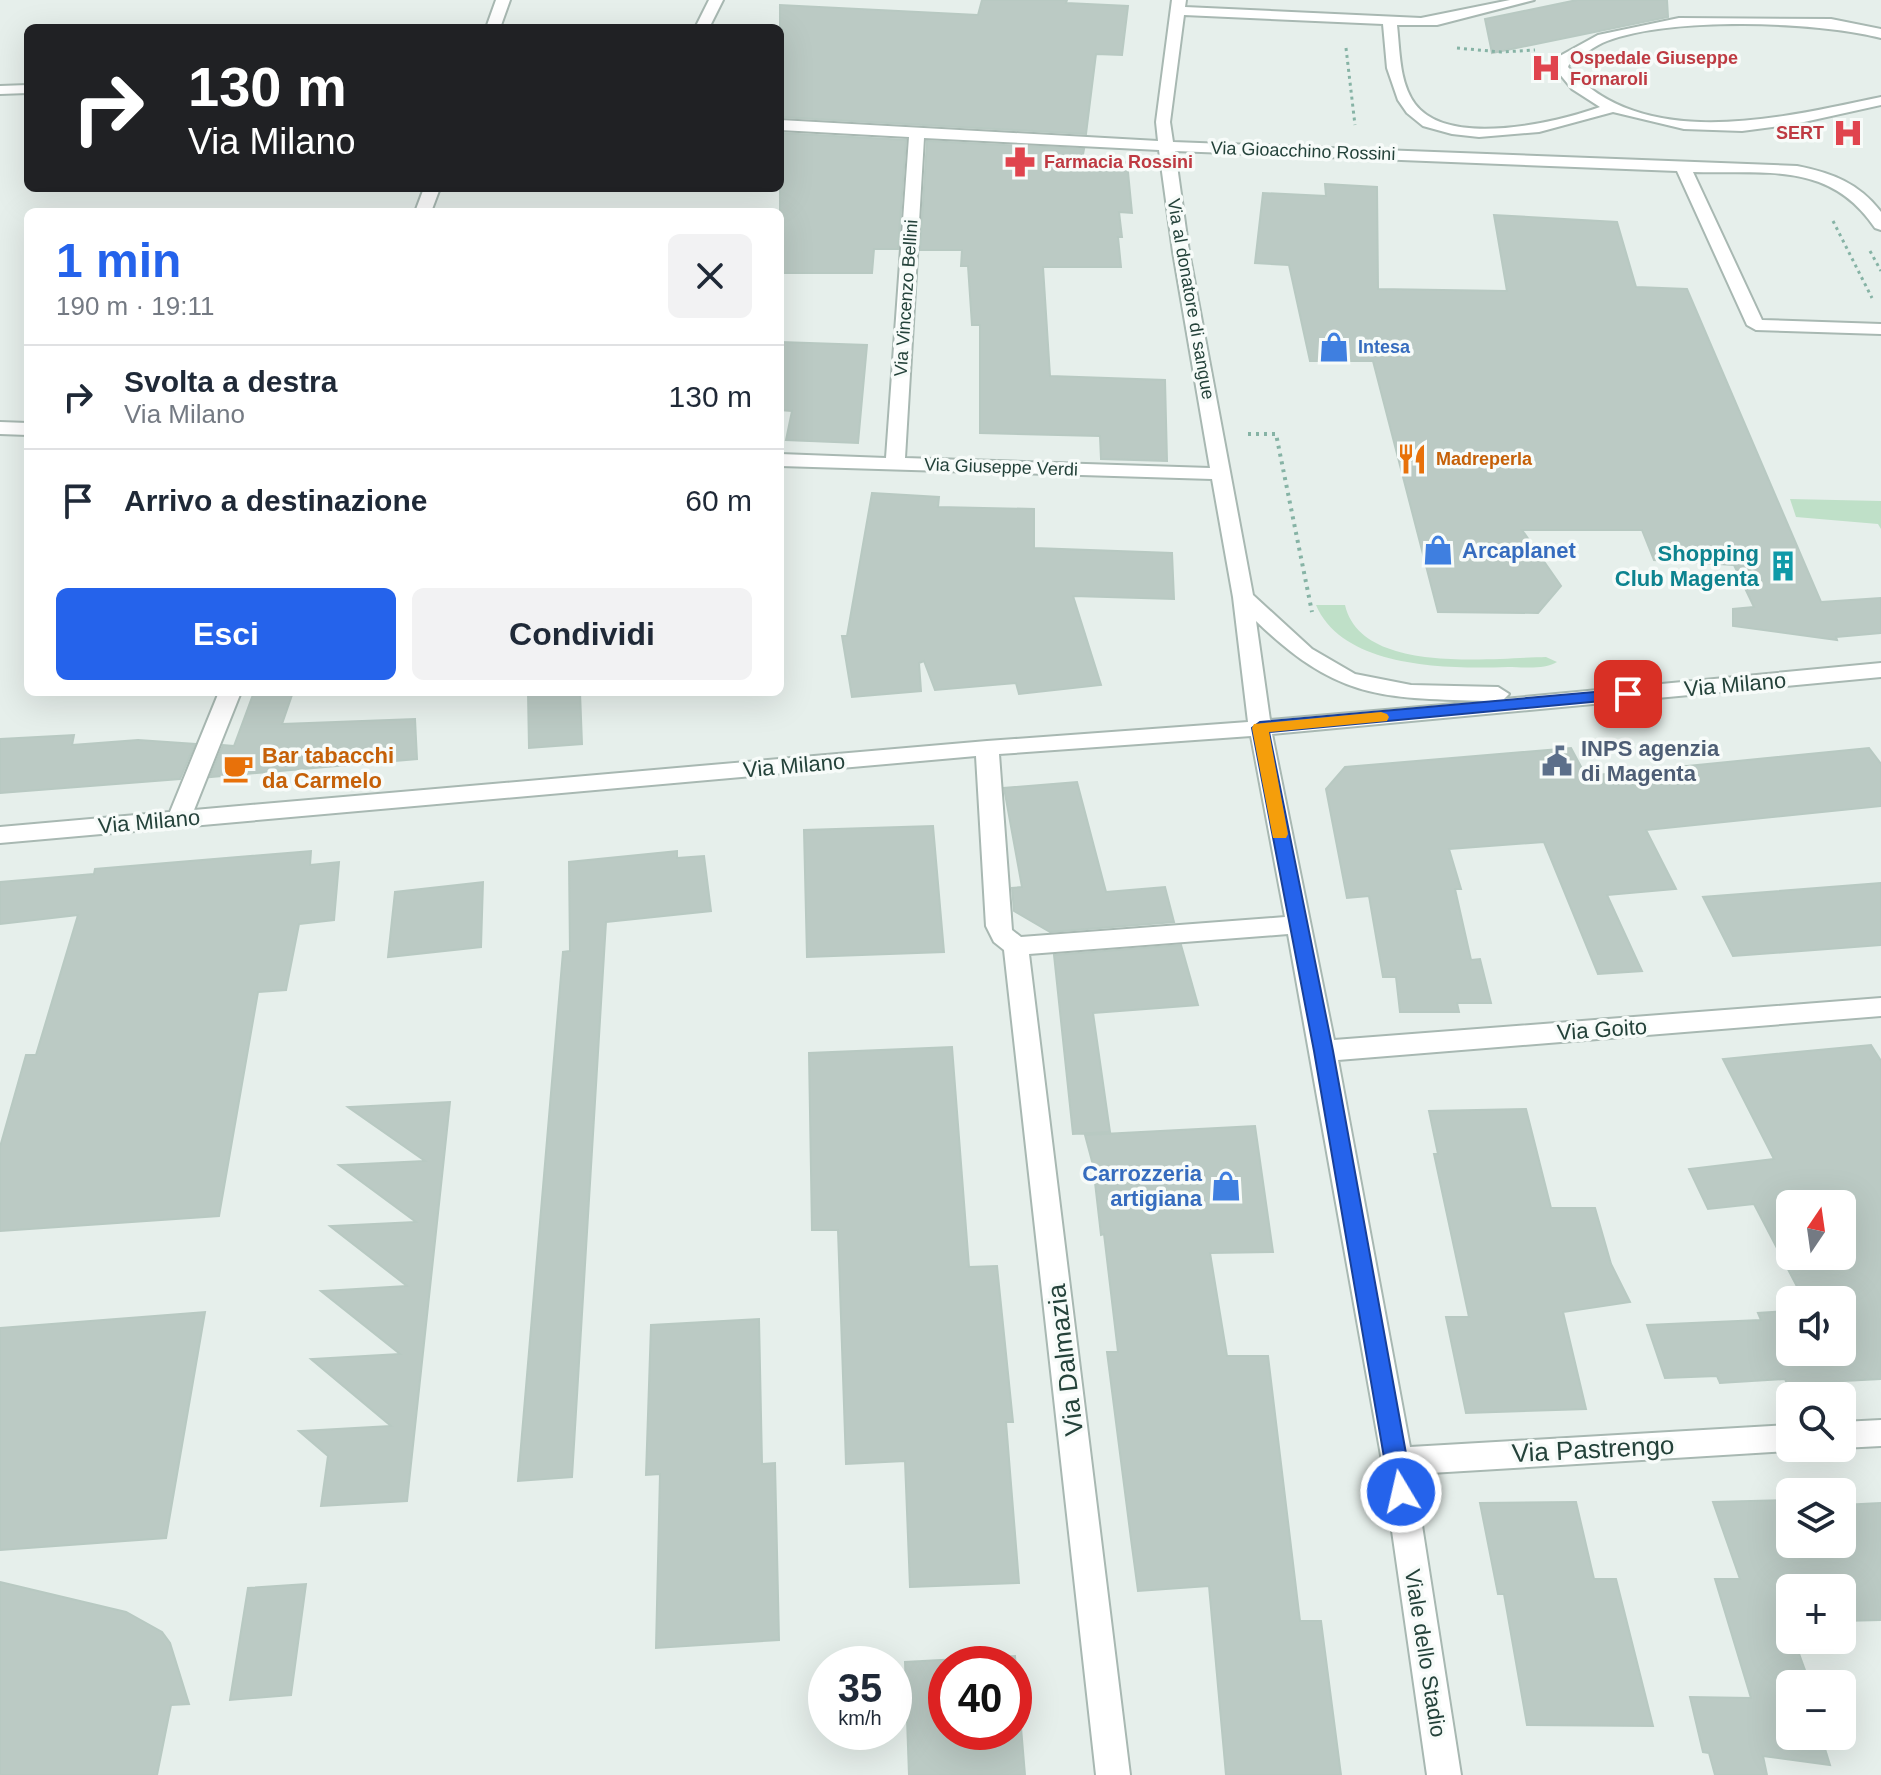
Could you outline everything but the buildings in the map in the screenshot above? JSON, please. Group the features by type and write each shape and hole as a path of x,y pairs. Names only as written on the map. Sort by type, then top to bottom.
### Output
{"street":[{"path":"494,24 503,0"},
{"path":"704,24 716,0"},
{"path":"1178,5 1390,22 1437,21 1527,0"},
{"name":"Via al donatore di sangue","path":"1178,5 1163,122 1181,252 1243,597 1260,728"},
{"path":"1390,22 1396,81 1413,111 1432,124 1446,128 1511,132 1559,126 1612,107"},
{"path":"1679,22 1701,40"},
{"path":"1878,28 1816,23 1679,22 1603,38 1563,60 1561,67 1568,79 1612,107 1669,121 1732,126 1766,124 1881,101"},
{"path":"0,90 24,89"},
{"name":"Via Gioacchino Rossini","path":"784,125 1166,145 1797,171 1825,176 1857,192 1881,225"},
{"name":"Via Vincenzo Bellini","path":"895,464 917,132"},
{"path":"1683,166 1756,325 1881,329"},
{"path":"0,428 24,429"},
{"name":"Via Giuseppe Verdi","path":"784,460 1222,474"},
{"name":"Via Milano","path":"1243,597 1275,628 1330,670 1368,685 1391,689 1589,696"},
{"name":"Via Milano","path":"0,835 987,748 1260,728 1881,670"},
{"path":"179,818 228,696"},
{"name":"Viale dello Stadio","path":"1260,728 1323,1051 1397,1461 1444,1775"},
{"name":"Via Dalmazia","path":"987,748 998,926 1003,936 1016,946 1113,1775"},
{"path":"1016,946 1296,925"},
{"name":"Via Goito","path":"1323,1051 1881,1007"},
{"path":"1856,1434 1881,1433"},
{"name":"Via Pastrengo","path":"1397,1461 1776,1439"}],"path":[{"path":"1346,49 1355,127"},
{"path":"1830,215 1875,304"},
{"path":"1215,434 1276,434 1307,599 1318,623"}],"green space":[{"path":"1790,499 1881,501 1881,529 1878,524 1796,517"},
{"path":"1316,605 1345,605 1356,627 1376,643 1401,652 1431,658 1546,657 1557,662 1540,667 1484,668 1400,661 1349,642 1330,626"}],"slow traffic":[{"path":"1279,834 1260,728 1381,717"}],"place":[{"name":"Ospedale Giuseppe Fornaroli","path":"1546,68"},
{"name":"SERT","path":"1848,133"},
{"name":"Farmacia Rossini","path":"1020,162"},
{"name":"Intesa","path":"1334,347"},
{"name":"Madreperla","path":"1412,459"},
{"name":"Arcaplanet","path":"1438,550"},
{"name":"Shopping Club Magenta","path":"1783,566"},
{"name":"INPS agenzia di Magenta","path":"1557,761"},
{"name":"Bar tabacchi da Carmelo","path":"238,768"},
{"name":"Carrozzeria artigiana","path":"1226,1186"}],"route":[{"path":"1401,1492 1323,1051 1260,728 1628,694"}]}
